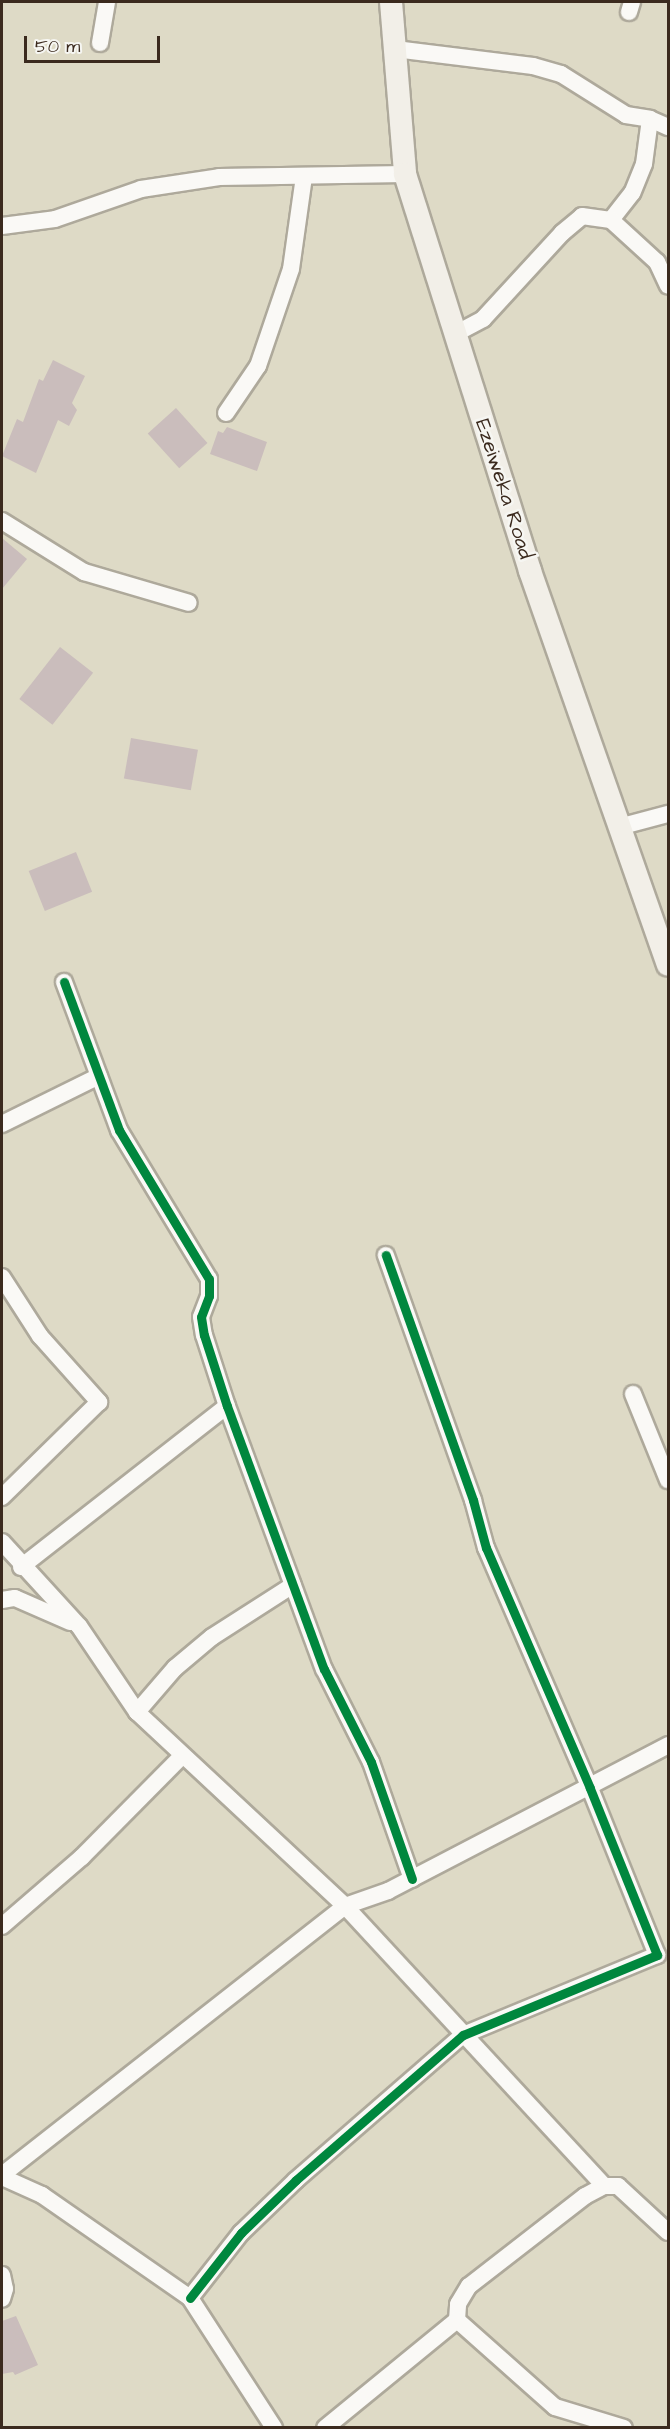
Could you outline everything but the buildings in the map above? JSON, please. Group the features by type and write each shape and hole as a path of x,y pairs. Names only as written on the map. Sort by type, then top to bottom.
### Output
{"main road":[{"name":"Ezeiweka Road","path":"391,2 405,174 530,571 669,964"}],"street":[{"path":"100,43 107,2"},
{"path":"395,49 542,68 561,74 626,115 650,119 669,128"},
{"path":"611,220 632,193 644,164 650,119"},
{"path":"2,226 55,219 141,189 219,177 405,174"},
{"path":"226,413 258,366 291,269 304,176"},
{"path":"455,334 483,319 562,233 582,216 611,220 657,262 669,286"},
{"path":"2,521 84,572 189,603"},
{"path":"619,826 669,814"},
{"path":"63,982 99,1077 135,1160 208,1279 209,1296 201,1317 227,1406 324,1669 371,1762 412,1879"},
{"path":"2,1124 99,1077"},
{"path":"190,2298 241,2233 296,2180 463,2035 657,1955 590,1788 486,1548 473,1500 386,1255"},
{"path":"2,1276 40,1336 99,1402 2,1497"},
{"path":"633,1394 669,1480"},
{"path":"21,1567 227,1406"},
{"path":"2,1542 21,1567 79,1626 136,1712 345,1906 604,2186"},
{"path":"136,1712 175,1668 212,1637 293,1585"},
{"path":"2,1600 15,1598 79,1626"},
{"path":"274,2427 190,2298 42,2195 2,2176 345,1906 364,1902 412,1879 669,1745"},
{"path":"2,1926 82,1857 182,1756"},
{"path":"325,2427 457,2320 458,2304 469,2286 585,2196 604,2186 618,2186 669,2232"},
{"path":"2,2275 5,2289 2,2298"},
{"path":"457,2320 555,2407 624,2427"}],"cycle path":[{"path":"64,982 119,1130 209,1279 209,1296 201,1317 204,1335 227,1406 324,1669 371,1762 412,1879"},
{"path":"190,2298 241,2233 296,2180 463,2035 657,1955 590,1788 486,1548 473,1500 386,1255"}]}
